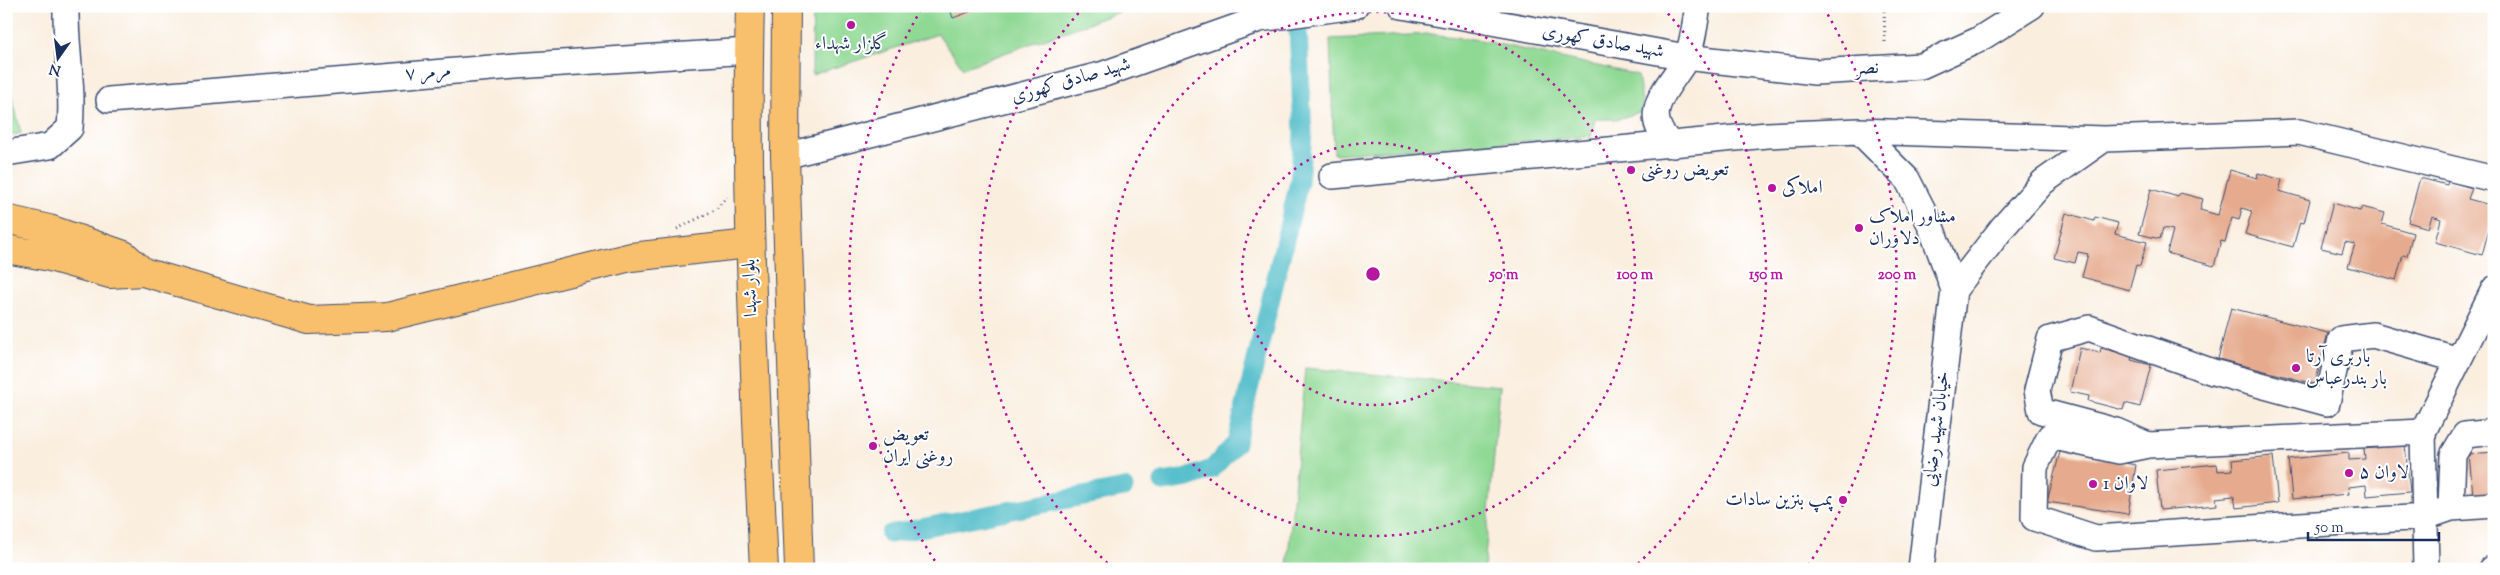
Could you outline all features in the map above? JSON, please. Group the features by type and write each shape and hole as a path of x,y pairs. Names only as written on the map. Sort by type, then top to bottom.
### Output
{"main road":[{"name":"بلوار شهدا","path":"750,6 748,51 749,244 764,569"},
{"name":"بلوار شهدا","path":"786,6 785,156 799,569"},
{"path":"6,219 49,229 124,255 143,272"},
{"path":"6,249 50,257 110,274 143,272 309,320 387,317 631,257 749,244"}],"street":[{"path":"7,153 50,146 70,128 72,102 65,32 66,6"},
{"name":"شهید صادق کهوری","path":"785,156 1104,74 1274,12 1355,6"},
{"name":"شهید صادق کهوری","path":"1402,6 1686,57"},
{"path":"1673,145 1659,129 1656,113 1657,104 1670,79 1686,57 1698,6"},
{"name":"نصر","path":"1686,57 1815,72 1920,66 1978,40 2032,6"},
{"name":"مرمر ۷","path":"109,100 506,67 748,51"},
{"path":"1332,176 1767,135 1859,131 2104,139 2299,132 2494,179"},
{"name":"خیابان شهید رضایی","path":"1859,131 1907,179 1930,224 1954,290 1920,569"},
{"path":"1954,290 2002,227 2043,182 2104,139"},
{"path":"2426,569 2423,432 2494,290"},
{"path":"2148,445 2116,431 2041,411 2037,390 2050,339 2089,328 2213,372 2327,403 2341,339 2373,335 2459,360"},
{"path":"2423,432 2148,445 2119,451 2050,436 2035,467 2034,518 2096,538 2425,517 2452,508 2494,505"},
{"path":"2452,508 2453,455 2465,435 2494,432"}],"path":[{"path":"1884,6 1885,44"},
{"path":"673,231 715,210 730,194"}],"green space":[{"path":"813,6 1136,6 963,68 938,34 812,75"},
{"path":"1430,34 1480,40 1638,75 1643,111 1618,119 1595,119 1591,137 1334,154 1330,39"},
{"path":"6,71 21,133 6,137"},
{"path":"1305,368 1500,386 1484,569 1287,569"}],"building":[{"path":"949,6 985,6 953,18"},
{"path":"2230,170 2257,178 2258,173 2282,180 2279,191 2310,200 2304,223 2300,222 2293,247 2245,234 2252,211 2242,208 2239,220 2232,218 2225,242 2221,241 2214,266 2167,253 2173,230 2163,228 2160,239 2139,234 2151,189 2178,197 2180,193 2203,199 2200,210 2218,215"},
{"path":"2420,178 2447,185 2448,181 2472,188 2468,199 2494,206 2494,231 2489,229 2482,255 2435,242 2441,219 2432,216 2428,228 2408,222"},
{"path":"2333,203 2360,211 2362,207 2385,213 2382,224 2413,233 2407,256 2403,255 2396,280 2348,267 2355,244 2345,242 2342,253 2321,248"},
{"path":"2066,213 2094,221 2095,217 2118,223 2115,234 2147,242 2140,266 2136,265 2129,290 2082,277 2088,254 2078,252 2075,263 2054,258"},
{"path":"2231,308 2328,333 2315,384 2218,359"},
{"path":"2080,348 2100,353 2101,348 2132,356 2131,360 2151,365 2140,407 2125,403 2123,410 2088,401 2089,396 2070,392"},
{"name":"لاوان ۵","path":"2405,445 2410,492 2367,496 2366,485 2348,487 2349,494 2292,499 2288,459 2349,453 2349,460 2365,459 2364,449"},
{"name":"لاوان 1","path":"2060,452 2136,465 2128,514 2047,502"},
{"path":"2494,452 2494,493 2473,495 2469,454"},
{"path":"2273,456 2278,503 2236,508 2234,496 2216,498 2217,505 2160,510 2156,470 2217,464 2218,471 2233,470 2232,460"}],"waterway":[{"path":"1163,482 1188,478 1212,469 1236,443 1299,182 1303,134 1298,28"},
{"path":"890,534 1124,488"}],"place":[{"name":"گلزار شهداء","path":"851,25"},
{"name":"تعویض روغنی","path":"1631,170"},
{"name":"املاکی","path":"1772,188"},
{"name":"مشاور املاک دلاوران","path":"1859,228"},
{"name":"باربری آرتا بار بندرعباس","path":"2296,368"},
{"name":"تعویض روغنی ایران","path":"873,446"},
{"name":"لاوان ۵","path":"2349,473"},
{"name":"لاوان 1","path":"2093,484"},
{"name":"پمپ بنزین سادات","path":"1843,500"}]}
